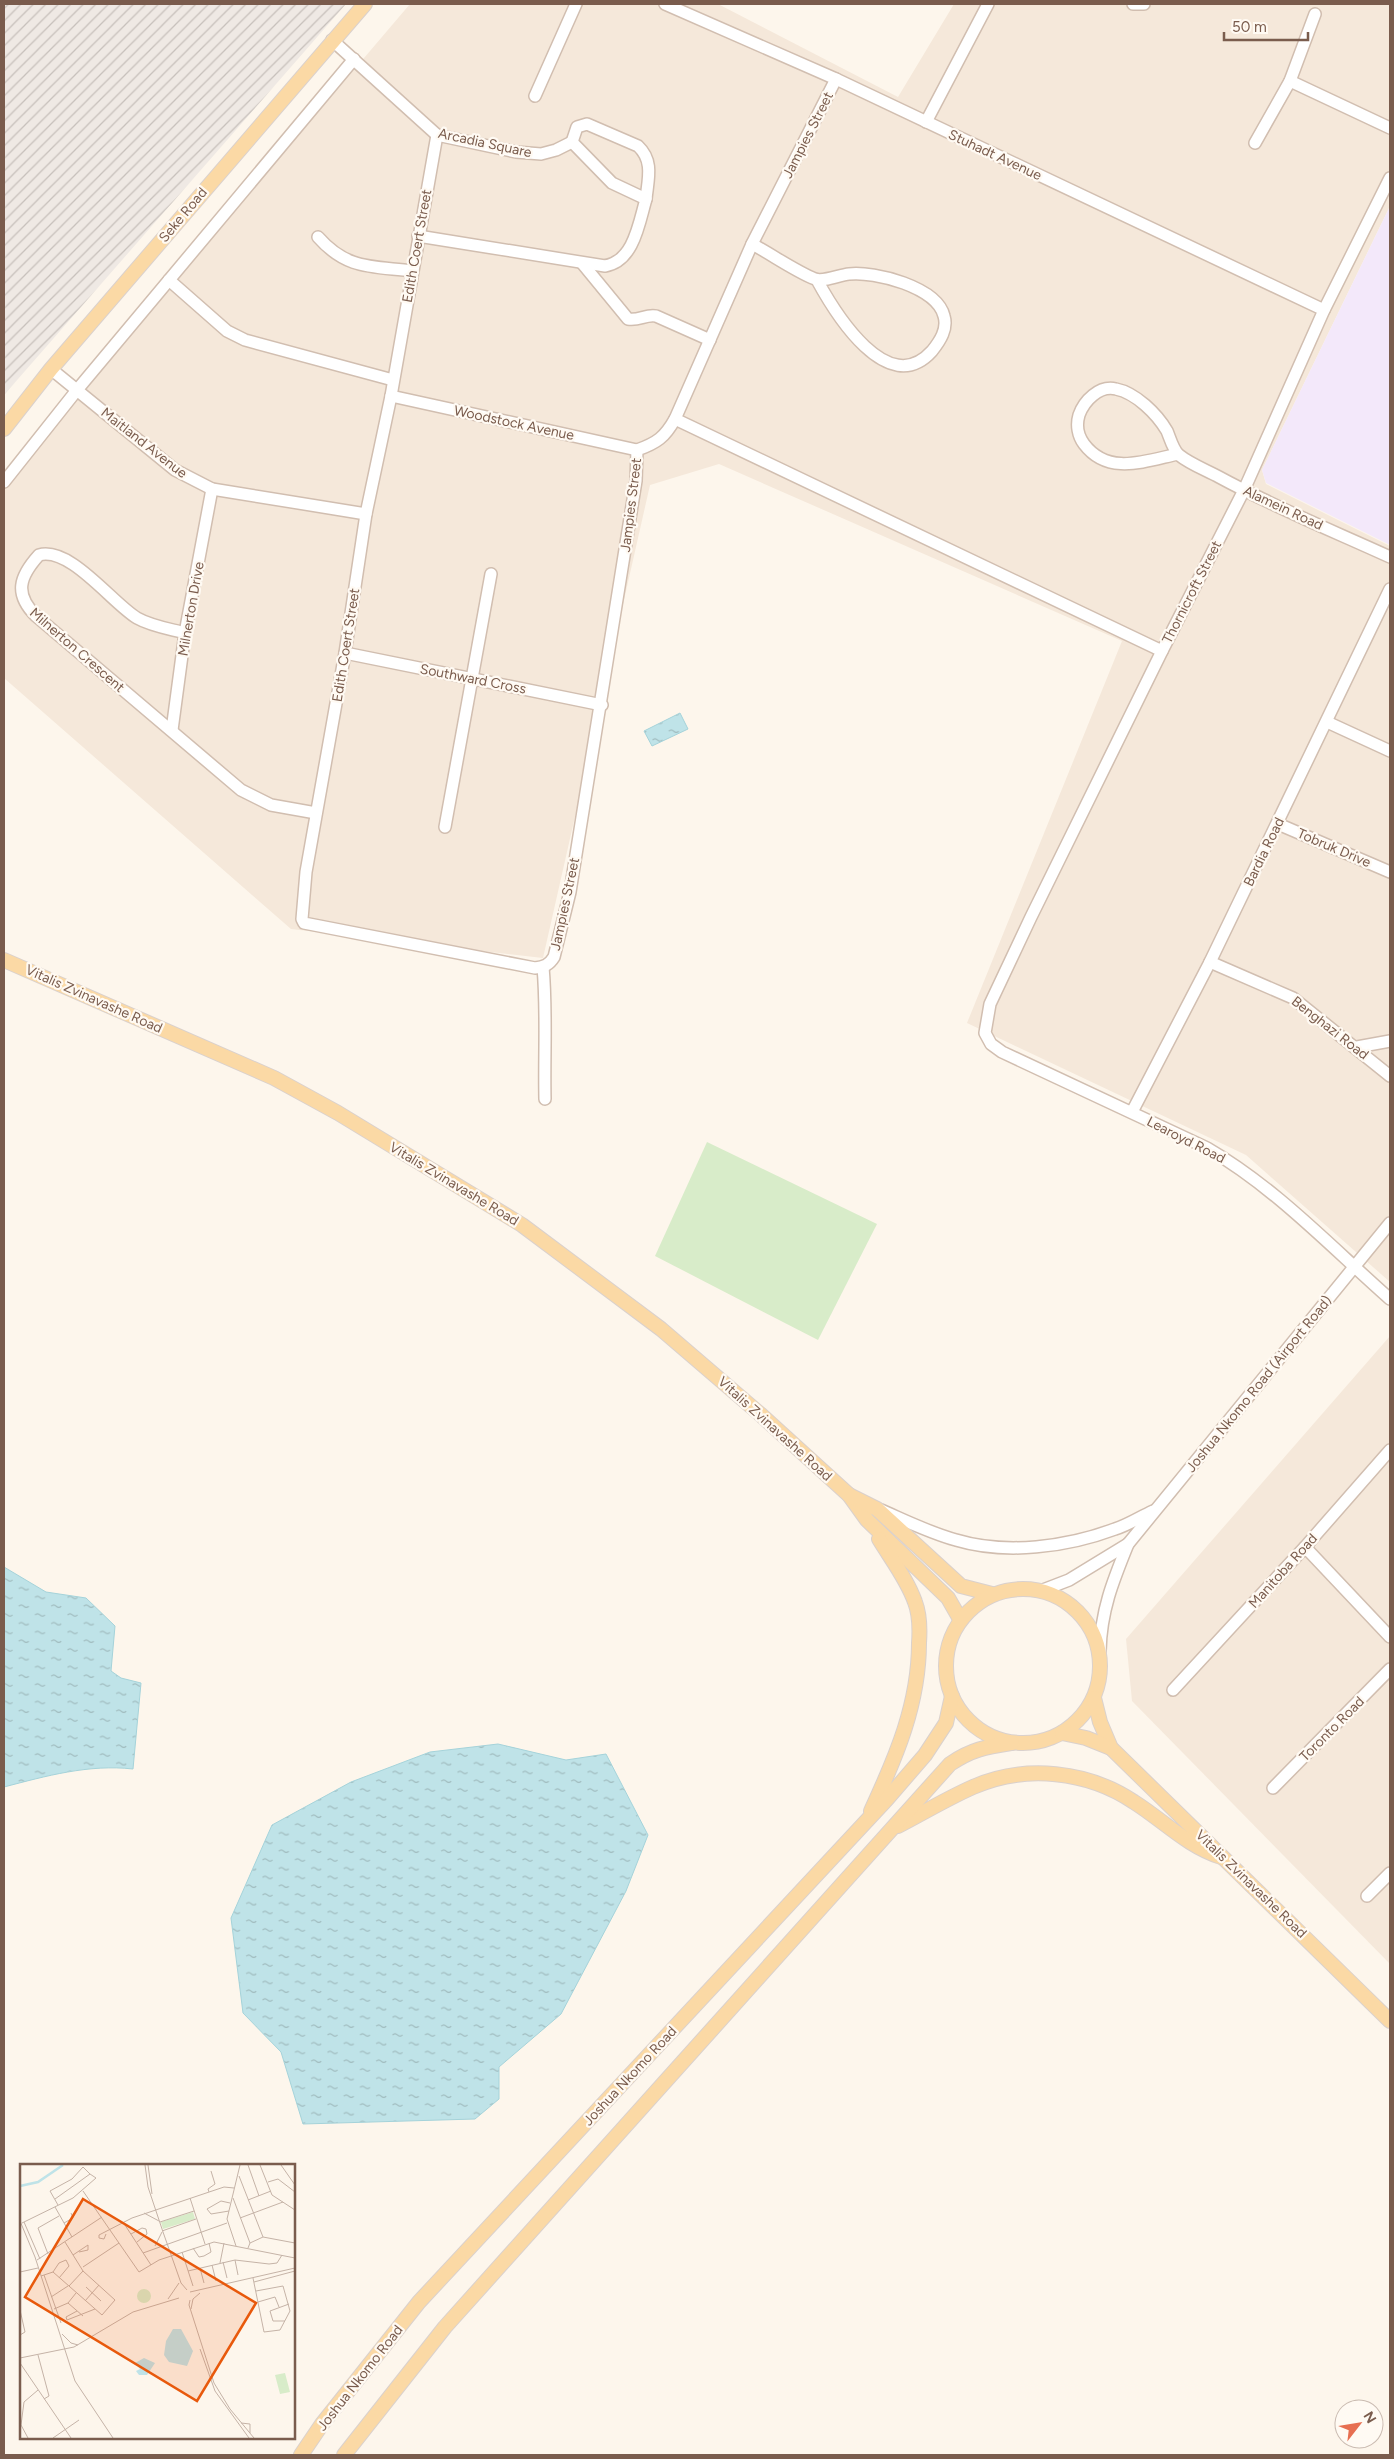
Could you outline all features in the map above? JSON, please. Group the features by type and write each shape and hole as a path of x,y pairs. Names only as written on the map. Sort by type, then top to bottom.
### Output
{"main road":[{"name":"Seke Road","path":"4,429 51,369 332,40 365,4"},
{"name":"Vitalis Zvinavashe Road","path":"4,960 274,1078 338,1114 522,1225 661,1329 760,1414 848,1495 866,1520 948,1598 960,1620"},
{"name":"Vitalis Zvinavashe Road","path":"848,1495 878,1508 961,1586 992,1594"},
{"path":"865,1823 904,1734 916,1686 920,1621 916,1603 908,1586 866,1520"},
{"path":"1026,1588 1043,1590 1063,1599 1080,1612 1092,1630 1100,1650 1101,1675 1094,1698 1086,1712 1062,1733 1046,1740 1012,1743 993,1737 976,1727 962,1713 952,1696 947,1676 946,1657 951,1638 960,1620 974,1605 992,1594 1008,1589 1026,1588"},
{"name":"Joshua Nkomo Road","path":"301,2455 322,2424 419,2302 865,1823 925,1755 946,1723 952,1696"},
{"name":"Vitalis Zvinavashe Road","path":"1094,1698 1100,1722 1112,1748 1390,2021"},
{"name":"Vitalis Zvinavashe Road","path":"1062,1733 1086,1738 1112,1748"},
{"name":"Joshua Nkomo Road","path":"344,2455 445,2327 950,1764 977,1748 1012,1743"},
{"path":"891,1829 974,1786 1005,1777 1059,1774 1104,1786 1127,1797 1154,1815 1186,1842 1205,1852 1224,1858"}],"street":[{"path":"535,96 576,4"},
{"name":"Stuhadt Avenue","path":"665,4 836,79 1324,310"},
{"path":"926,122 988,4"},
{"path":"1133,4 1144,4"},
{"path":"1255,143 1290,81 1315,14"},
{"name":"Arcadia Square","path":"332,40 437,135 516,152 541,154 556,150 572,142"},
{"path":"4,482 77,390 354,59"},
{"name":"Jampies Street","path":"539,967 551,962 554,957 570,892 602,705 636,481 637,450 652,445 667,434 752,244 836,79"},
{"path":"1290,81 1390,128"},
{"path":"418,236 606,266 621,260 628,252 646,198 650,169 645,152 638,146 587,124 577,126 572,142 612,183 646,198"},
{"name":"Edith Coert Street","path":"437,135 391,396 366,514 345,653 316,813 302,907 302,919 304,923 539,967"},
{"name":"Thornicroft Street","path":"990,1004 1162,651 1244,490 1324,310 1390,178"},
{"path":"318,237 331,251 347,261 412,271"},
{"path":"752,244 817,280 834,310 866,348 897,365 905,366 924,358 944,332 944,315 937,304 925,294 888,277 849,274 817,280"},
{"path":"582,263 628,319 636,321 652,315 656,316 710,340"},
{"path":"169,280 227,330 245,340 393,380"},
{"name":"Maitland Avenue","path":"51,369 175,470 212,489 366,514"},
{"path":"1109,389 1121,390 1149,407 1158,416 1178,454 1138,463 1122,464 1103,461 1094,456 1082,442 1078,429 1082,407 1098,392 1109,389"},
{"name":"Woodstock Avenue","path":"391,396 637,450"},
{"path":"675,419 1162,651"},
{"name":"Alamein Road","path":"1178,454 1244,490 1390,557"},
{"name":"Milnerton Drive","path":"172,730 185,633 212,489"},
{"name":"Milnerton Crescent","path":"185,633 139,619 74,565 50,553 39,555 21,584 24,600 36,616 241,790 271,805 316,813"},
{"path":"445,827 491,574"},
{"name":"Bardia Road","path":"1132,1112 1210,962 1390,589"},
{"name":"Southward Cross","path":"345,653 602,705"},
{"path":"1327,722 1390,751"},
{"name":"Tobruk Drive","path":"1278,824 1390,872"},
{"name":"Benghazi Road","path":"1210,962 1293,998 1357,1047 1390,1076"},
{"path":"539,967 546,1002 544,1043 546,1100"},
{"name":"Learoyd Road","path":"990,1004 985,1033 991,1044 1002,1052 1207,1148 1236,1165 1288,1207 1390,1299"},
{"path":"1357,1047 1390,1041"},
{"name":"Joshua Nkomo Road (Airport Road)","path":"1128,1544 1390,1223"},
{"name":"Manitoba Road","path":"1173,1690 1305,1547 1390,1450"},
{"path":"878,1508 958,1541 1000,1546 1040,1546 1079,1540 1116,1529 1156,1510"},
{"path":"1043,1590 1069,1580 1128,1544"},
{"path":"1100,1650 1100,1625 1105,1604 1128,1544"},
{"path":"1305,1547 1390,1637"},
{"name":"Toronto Road","path":"1273,1788 1390,1670"},
{"path":"1367,1896 1390,1873"}],"shaded area":[{"path":"4,4 346,4 4,395"},
{"path":"410,4 718,4 898,97 954,4 1390,4 1390,206 1262,470 1266,484 1390,546 1390,1282 1246,1155 967,1023 1122,641 719,464 650,485 543,958 291,929 4,678 4,481"},
{"path":"1390,206 1390,545 1266,483 1262,470"},
{"path":"1390,1336 1390,1964 1132,1701 1126,1639"}],"green space":[{"path":"707,1142 877,1224 818,1340 655,1256"}],"water":[{"path":"680,713 688,729 652,746 644,731"},
{"path":"4,1567 46,1592 86,1598 115,1626 111,1671 121,1678 141,1683 133,1769 100,1768 68,1772 4,1787"},
{"path":"498,1744 566,1760 606,1754 648,1835 626,1891 561,2014 499,2067 499,2099 475,2119 303,2124 281,2052 243,2013 231,1918 272,1825 351,1782 430,1752"}]}
